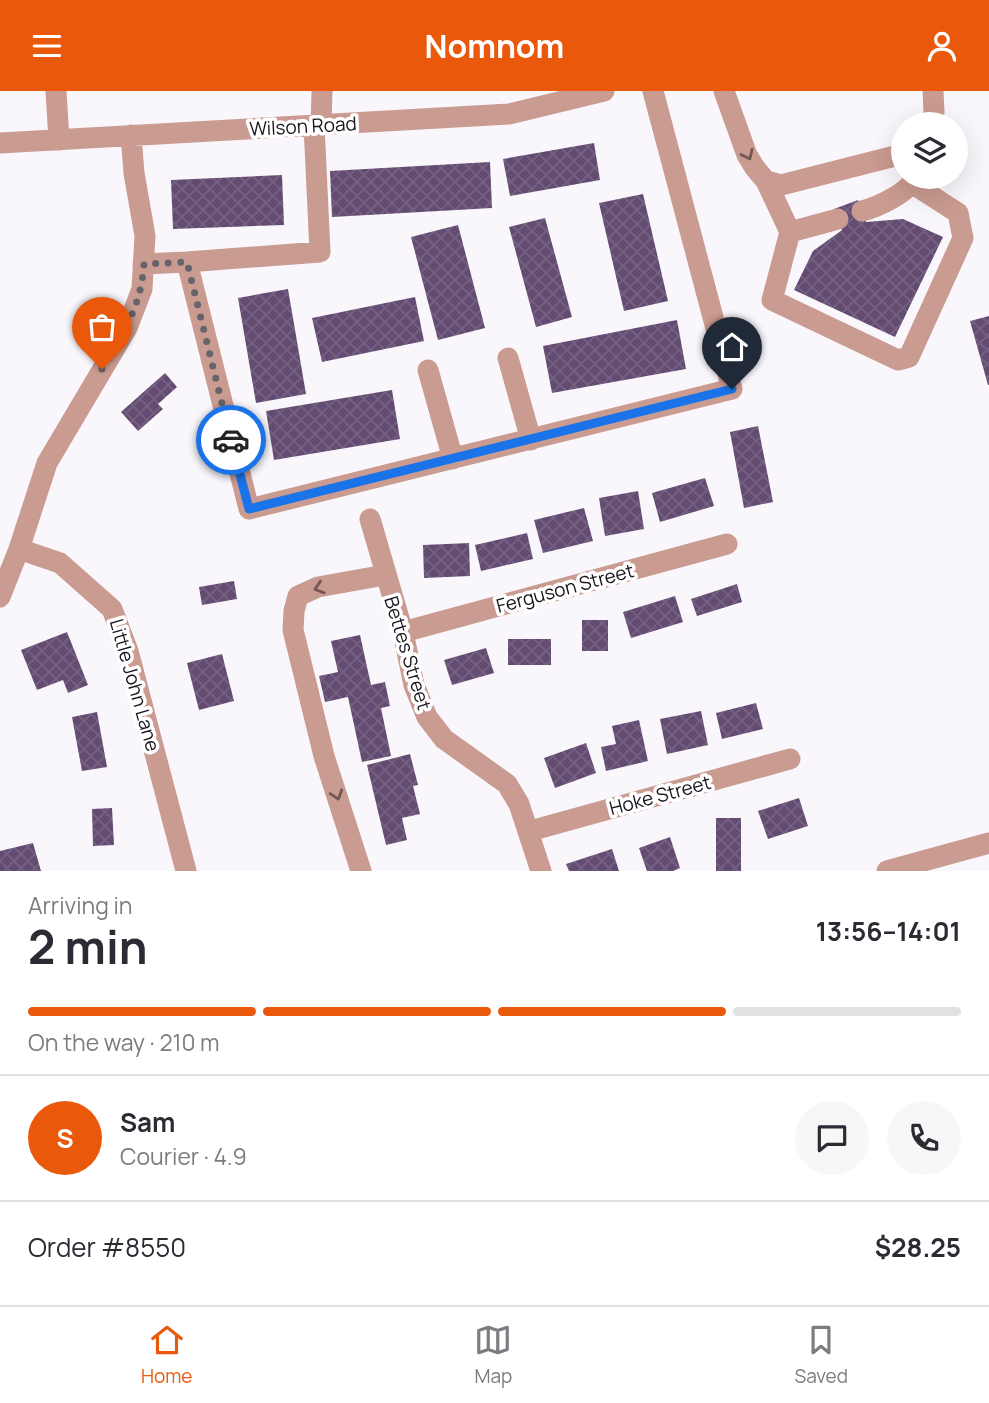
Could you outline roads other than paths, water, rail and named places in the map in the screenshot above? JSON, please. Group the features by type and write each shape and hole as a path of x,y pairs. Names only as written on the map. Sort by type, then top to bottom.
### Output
{"street":[{"path":"56,91 59,140"},
{"path":"144,264 320,252 318,125 322,91"},
{"name":"Wilson Road","path":"0,143 509,114 543,99 604,91"},
{"path":"187,262 249,509 732,389 653,91"},
{"path":"724,91 747,155 765,181 790,232 772,300 898,360 909,357 963,238 958,213 926,189"},
{"path":"933,91 933,112"},
{"path":"0,597 47,463 127,328 142,289 145,236 134,173 131,135"},
{"path":"765,181 781,185 891,157"},
{"path":"862,211 878,207 902,189"},
{"path":"790,232 838,219"},
{"path":"508,358 531,440"},
{"path":"428,370 453,459"},
{"name":"Bettes Street","path":"370,519 403,632 414,685 427,717 444,739 507,784 530,831 541,871"},
{"name":"Ferguson Street","path":"403,632 727,544"},
{"name":"Little John Lane","path":"19,549 60,563 112,608 128,651 186,871"},
{"path":"361,871 324,756 293,630 294,611 298,596 318,587 385,575"},
{"name":"Hoke Street","path":"530,831 790,759"},
{"path":"887,871 989,843"}]}
